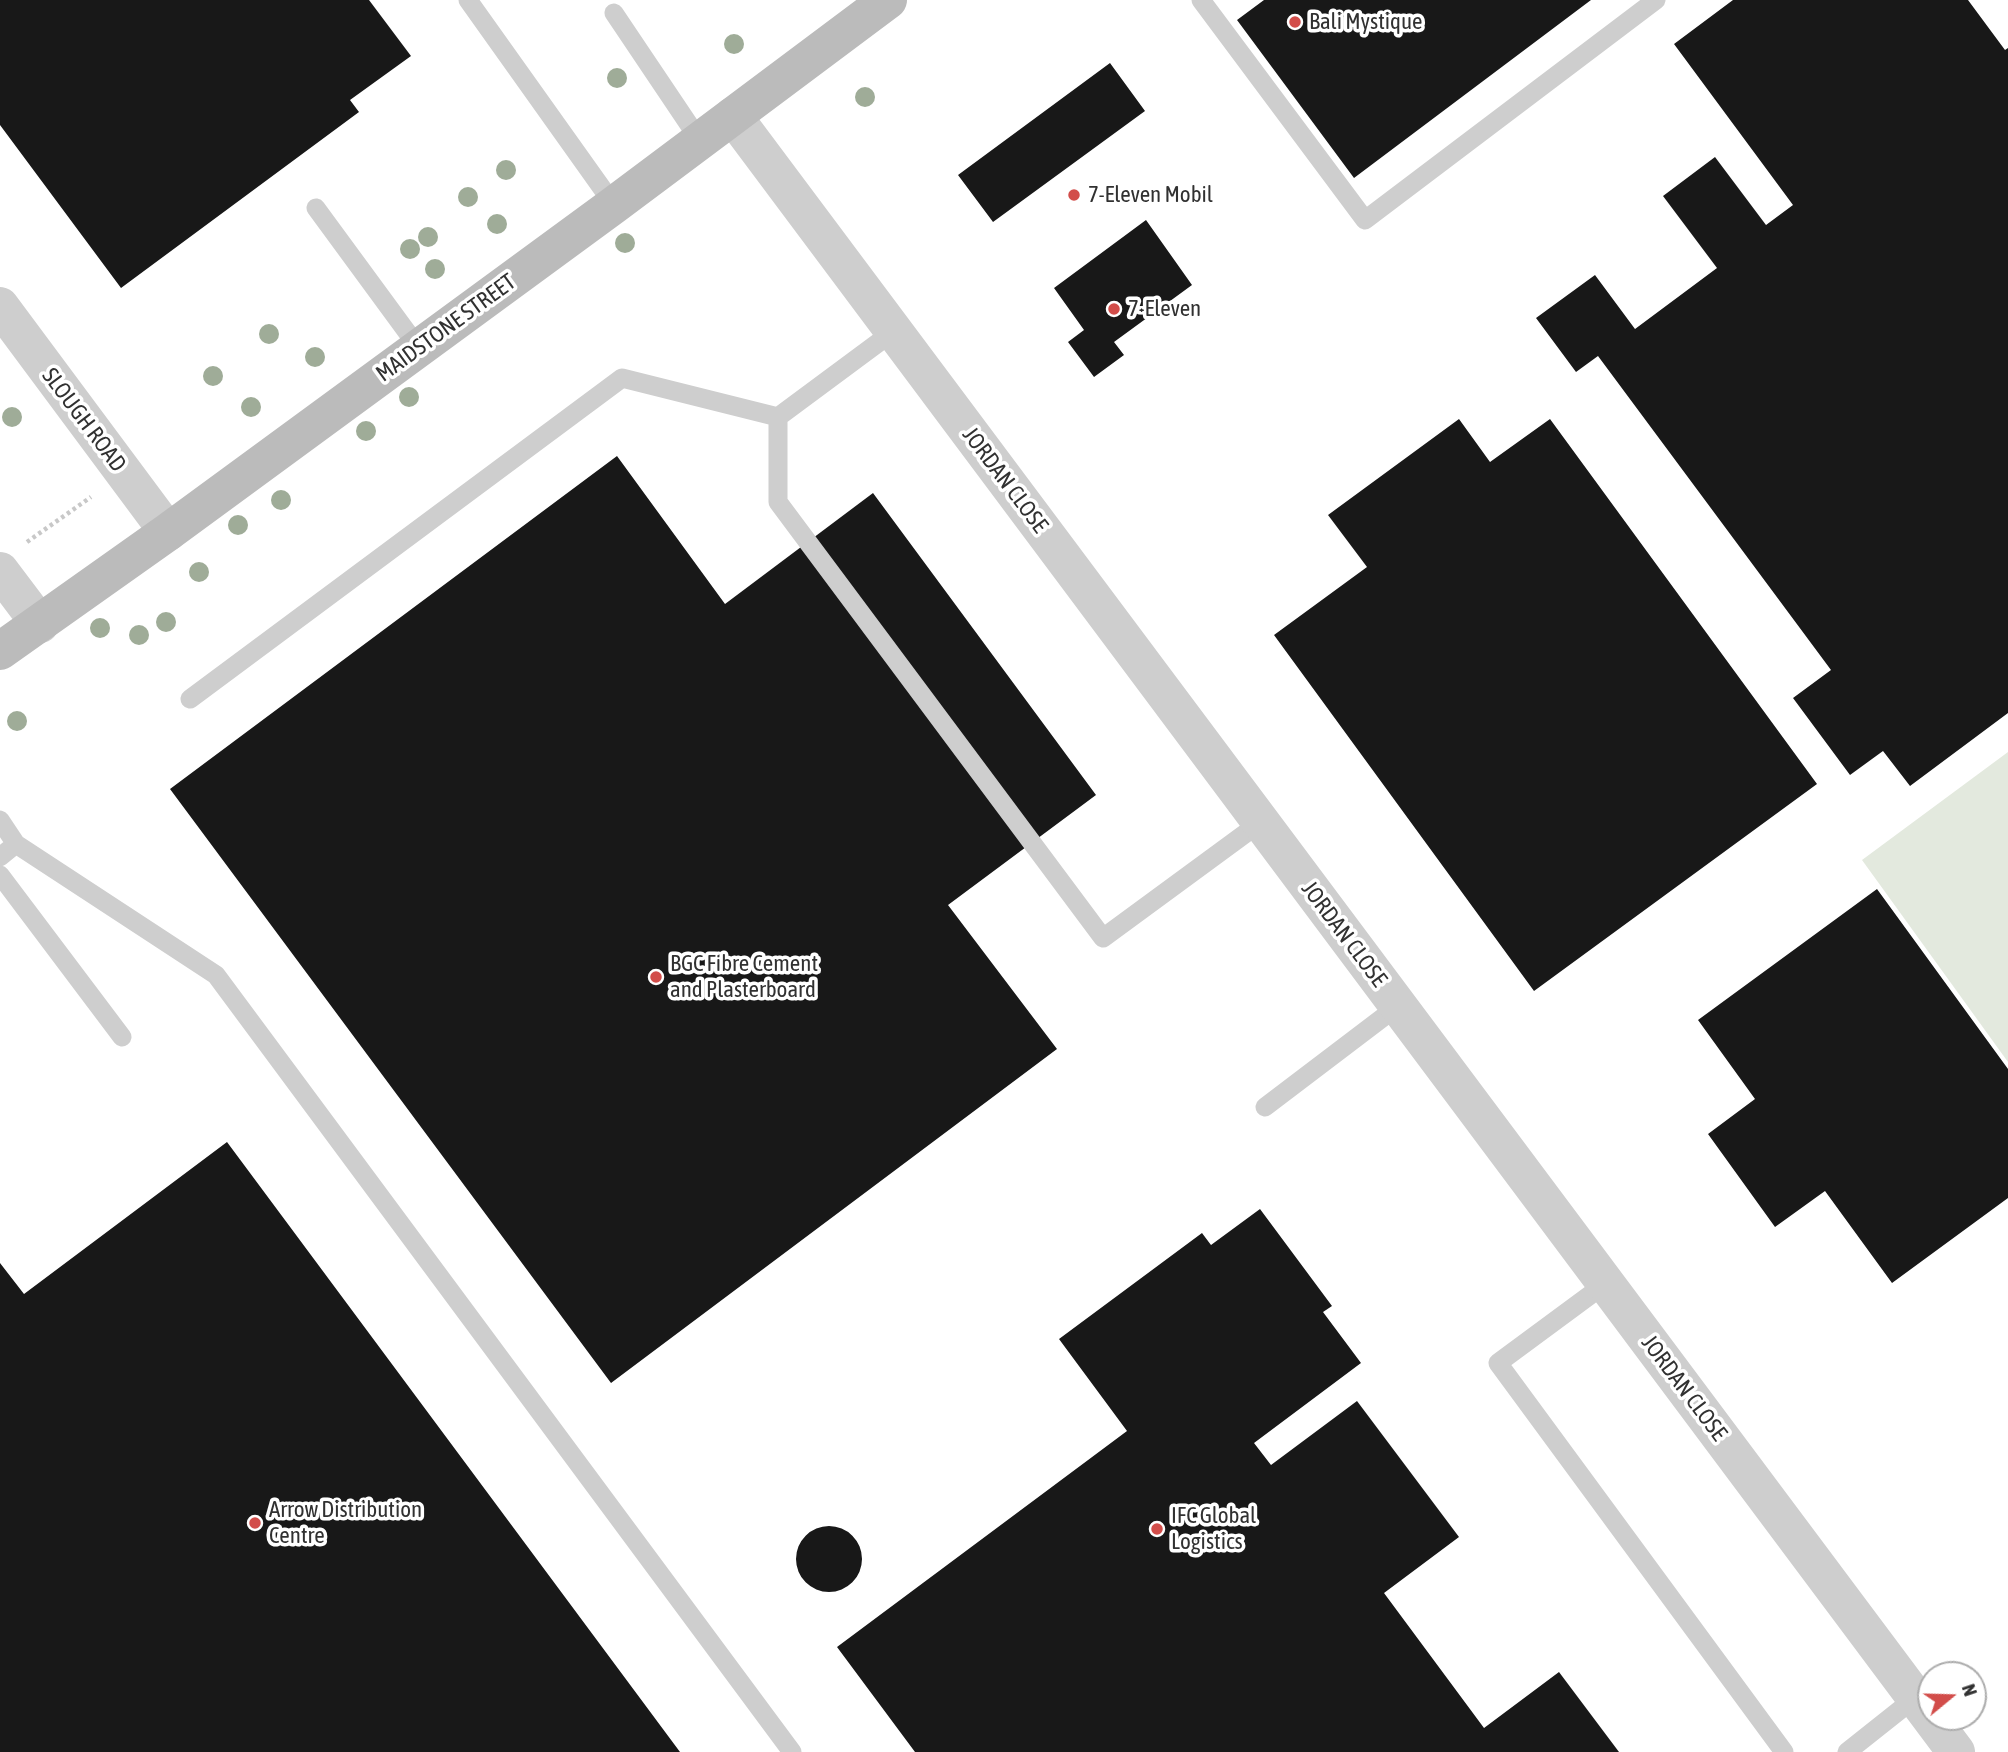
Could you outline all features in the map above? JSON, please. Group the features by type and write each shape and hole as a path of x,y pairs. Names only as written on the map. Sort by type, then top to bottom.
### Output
{"main road":[{"name":"MAIDSTONE STREET","path":"0,651 168,532 888,0"}],"street":[{"name":"JORDAN CLOSE","path":"733,116 1956,1752"},
{"name":"SLOUGH ROAD","path":"0,306 168,532"},
{"path":"11,558 40,624"}],"lane":[{"path":"468,0 614,205"},
{"path":"1201,0 1365,220 1656,0"},
{"path":"614,13 700,141"},
{"path":"316,208 418,347"},
{"path":"778,417 894,331"},
{"path":"190,699 622,378 778,417"},
{"path":"778,417 778,502 1103,938 1261,822"},
{"path":"0,820 16,844 216,975 792,1752"},
{"path":"0,857 16,844"},
{"path":"0,875 122,1037"},
{"path":"1265,1107 1398,1006"},
{"path":"1605,1284 1498,1363 1784,1752"},
{"path":"1847,1752 1915,1698"}],"path":[{"path":"11,558 124,474"}],"shaded area":[{"path":"2008,752 2008,1062 1862,860"}],"building":[{"path":"0,0 369,0 411,56 350,100 359,112 121,288 0,125"},
{"path":"1264,0 1591,0 1354,178 1237,20"},
{"path":"1733,0 1968,0 2005,50 2008,48 2008,713 1910,786 1883,751 1850,775 1793,698 1831,670 1598,356 1576,372 1536,318 1595,275 1635,329 1717,268 1663,196 1715,157 1766,225 1793,205 1674,44"},
{"path":"1110,63 1145,111 993,222 958,175"},
{"name":"7-Eleven","path":"1146,220 1192,285 1114,342 1124,355 1094,377 1068,342 1084,330 1054,288"},
{"path":"1459,419 1490,462 1550,419 1817,784 1534,991 1274,635 1367,567 1328,515"},
{"name":"BGC Fibre Cement and Plasterboard","path":"617,456 725,604 873,493 1096,795 948,905 1057,1049 611,1383 170,789"},
{"path":"1877,889 2008,1069 2008,1198 1892,1283 1825,1191 1775,1227 1708,1134 1755,1099 1698,1020"},
{"name":"Arrow Distribution Centre","path":"227,1142 680,1752 0,1752 0,1263 24,1294"},
{"name":"IFC Global Logistics","path":"1260,1209 1332,1306 1323,1312 1361,1363 1254,1443 1271,1465 1357,1401 1459,1537 1384,1593 1484,1728 1559,1672 1619,1752 915,1752 837,1647 1127,1431 1059,1339 1202,1233 1211,1245"},
{"path":"829,1526 842,1529 852,1536 859,1546 862,1559 859,1572 852,1582 842,1589 829,1592 816,1589 806,1582 799,1572 796,1559 799,1546 806,1536 816,1529"}],"place":[{"name":"Bali Mystique","path":"1295,22"},
{"name":"7-Eleven Mobil","path":"1074,195"},
{"name":"7-Eleven","path":"1114,309"},
{"name":"BGC Fibre Cement and Plasterboard","path":"656,977"},
{"name":"Arrow Distribution Centre","path":"255,1523"},
{"name":"IFC Global Logistics","path":"1157,1529"}]}
